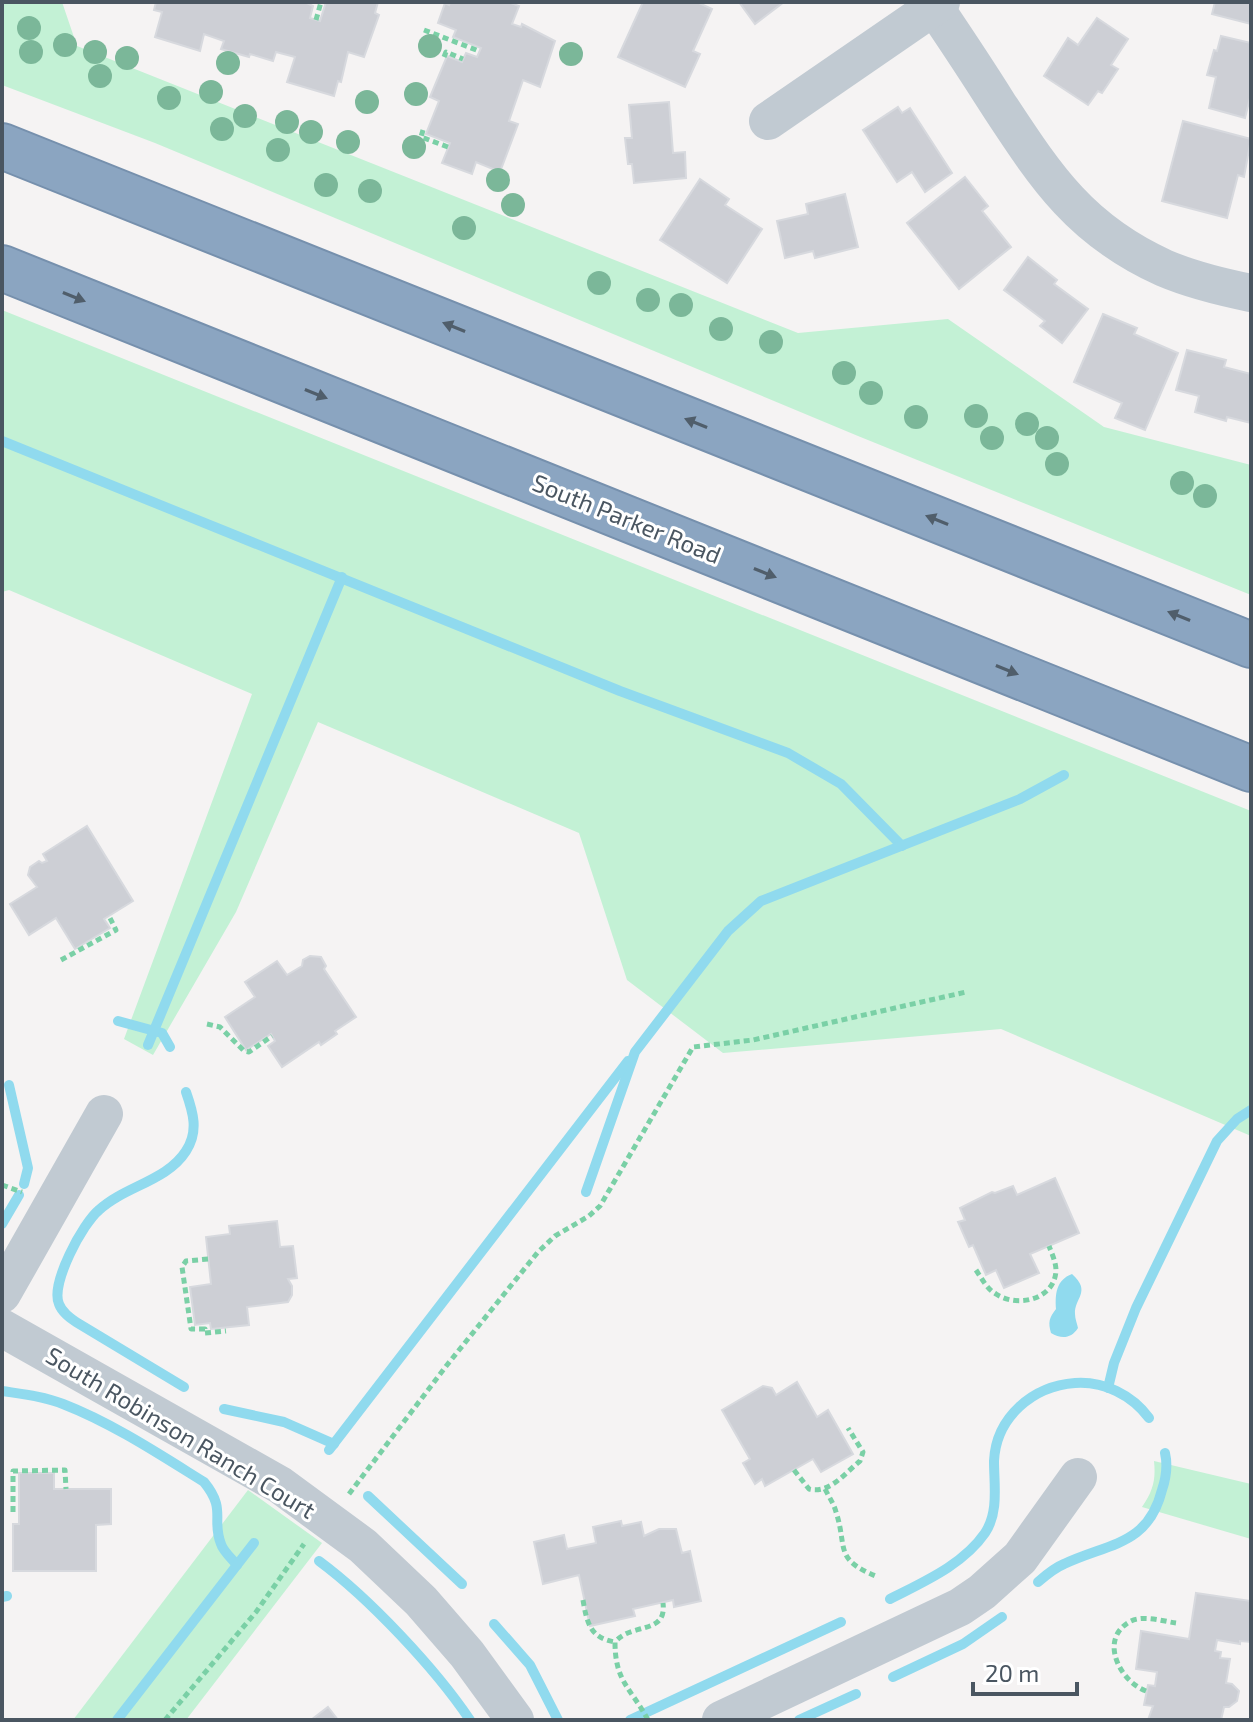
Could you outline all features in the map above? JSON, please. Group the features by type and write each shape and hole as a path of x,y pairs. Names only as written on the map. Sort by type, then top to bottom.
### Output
{"highway":[{"path":"2,146 1251,645"},
{"name":"South Parker Road","path":"2,268 1251,769"}],"street":[{"path":"768,121 935,4 1048,179 1081,215 1111,238 1162,267 1251,293"},
{"path":"2,1294 104,1114"},
{"name":"South Robinson Ranch Court","path":"2,1328 280,1485 363,1546 421,1601 467,1654 515,1720"},
{"path":"721,1720 960,1607 1020,1558 1078,1477"}],"path":[{"path":"316,20 321,2"},
{"path":"424,30 479,51"},
{"path":"444,57 446,52 463,59"},
{"path":"423,130 421,137 448,147"},
{"path":"61,960 116,930 109,916"},
{"path":"341,1505 538,1252 555,1236 600,1206 693,1047 753,1040 966,992"},
{"path":"207,1024 220,1027 244,1051 249,1052 272,1036"},
{"path":"976,1270 997,1295 1019,1302 1031,1300 1041,1295 1053,1282 1055,1260 1049,1246"},
{"path":"208,1259 186,1261 182,1267 191,1329 205,1329 205,1333 226,1331"},
{"path":"794,1470 809,1489 825,1489 863,1456 848,1428"},
{"path":"13,1512 13,1471 65,1470 66,1489"},
{"path":"825,1489 836,1511 841,1547 862,1571 878,1577"},
{"path":"165,1720 256,1612 312,1533"},
{"path":"583,1600 592,1633 615,1642"},
{"path":"648,1720 617,1669 615,1642 621,1635 660,1622 664,1615 663,1603"},
{"path":"1146,1691 1130,1683 1116,1664 1114,1653 1120,1633 1134,1620 1147,1618 1176,1623"}],"green space":[{"path":"2,2 62,2 77,46 798,333 948,319 1104,427 1251,465 1251,595 858,436 155,143 2,85"},
{"path":"2,310 1251,811 1251,1136 1001,1029 723,1053 627,980 579,833 318,722 236,912 153,1055 124,1039 252,694 9,590 2,592"},
{"path":"1154,1461 1251,1484 1251,1539 1142,1507 1153,1485"},
{"path":"248,1490 322,1543 186,1720 73,1720"}],"water":[{"path":"1072,1274 1081,1286 1075,1308 1078,1328 1069,1336 1058,1336 1051,1333 1050,1326 1056,1309 1056,1293 1060,1284"}],"building":[{"path":"156,2 305,2 313,6 310,18 320,21 326,2 378,2 375,13 379,15 364,57 348,52 341,82 338,81 334,96 287,82 295,57 276,52 273,61 250,54 249,57 221,49 224,41 204,34 200,51 155,37 162,12 154,10"},
{"path":"450,2 508,2 519,6 512,24 521,27 522,24 555,41 540,87 523,80 509,121 518,124 500,172 476,162 472,174 442,163 450,143 426,134 439,101 430,97 447,56 462,62 466,53 477,57 481,48 453,37 456,30 438,23 445,3 449,5"},
{"path":"643,2 697,2 712,9 693,51 700,54 685,87 618,57"},
{"path":"739,2 784,2 755,24"},
{"path":"1215,2 1251,2 1251,24 1212,14"},
{"path":"1097,18 1128,39 1111,65 1118,69 1102,93 1098,91 1088,105 1044,76 1068,38 1078,45"},
{"path":"1221,36 1251,43 1251,94 1245,118 1209,108 1216,77 1207,75"},
{"path":"669,102 673,153 685,152 686,178 634,183 625,138 632,138 629,105"},
{"path":"898,107 902,113 910,108 952,173 925,192 912,172 897,182 863,130"},
{"path":"1183,121 1251,139 1244,177 1238,175 1227,218 1162,201"},
{"path":"965,177 988,206 982,211 1011,247 959,289 907,223"},
{"path":"700,179 729,199 725,205 762,229 727,283 660,240"},
{"path":"845,194 858,247 815,258 813,251 785,258 777,221 808,214 806,204"},
{"path":"1028,257 1057,280 1054,284 1088,309 1062,343 1040,326 1045,321 1004,290"},
{"path":"1103,314 1137,328 1134,334 1178,353 1145,430 1115,418 1122,403 1074,382"},
{"path":"1187,350 1226,360 1224,367 1251,374 1251,423 1227,417 1226,421 1195,412 1199,396 1176,390"},
{"path":"87,826 133,901 104,919 110,928 75,949 56,918 29,935 10,904 37,887 28,875 30,867 39,861 47,861 43,854"},
{"path":"310,956 321,957 326,966 324,969 356,1017 321,1045 319,1042 282,1067 268,1046 275,1041 271,1034 246,1050 225,1017 255,997 245,982 277,961 287,975 302,966 303,960"},
{"path":"1055,1178 1079,1233 1030,1254 1039,1273 1004,1288 996,1270 986,1275 973,1245 969,1247 958,1222 965,1220 960,1208 992,1192 1013,1186 1017,1195"},
{"path":"277,1221 280,1247 293,1246 297,1278 288,1279 292,1295 288,1302 247,1307 249,1325 211,1329 210,1323 195,1325 190,1287 211,1284 206,1237 230,1234 229,1226"},
{"path":"797,1382 817,1417 828,1410 853,1454 821,1472 813,1459 765,1486 762,1479 755,1484 743,1463 750,1459 722,1410 763,1386 772,1388 776,1395"},
{"path":"19,1473 54,1473 54,1489 111,1489 111,1524 96,1525 96,1571 13,1571 13,1524 19,1524"},
{"path":"621,1521 622,1526 641,1522 644,1536 659,1529 676,1529 682,1553 690,1551 701,1601 674,1607 673,1600 633,1609 635,1616 590,1626 579,1575 543,1584 534,1542 564,1535 567,1549 596,1543 593,1527"},
{"path":"1196,1593 1251,1601 1251,1642 1240,1641 1240,1644 1217,1640 1215,1651 1221,1652 1220,1658 1230,1659 1226,1683 1239,1691 1237,1701 1224,1707 1221,1720 1148,1720 1153,1706 1144,1705 1148,1685 1155,1686 1157,1672 1136,1669 1141,1631 1189,1639"},
{"path":"328,1707 338,1720 311,1720"}],"waterway":[{"path":"2,441 620,691 788,753 841,784 902,846"},
{"path":"148,1045 342,577"},
{"path":"586,1192 635,1052 728,931 761,901 1020,799 1064,775"},
{"path":"118,1021 162,1033 170,1047"},
{"path":"329,1450 628,1061"},
{"path":"9,1085 28,1168 24,1184"},
{"path":"184,1387 73,1320 62,1309 57,1295 63,1269 92,1217 109,1202 168,1170 186,1151 194,1129 186,1092"},
{"path":"1108,1388 1114,1363 1136,1308 1217,1141 1237,1119 1251,1110"},
{"path":"2,1224 19,1195"},
{"path":"890,1599 954,1563 985,1533 994,1507 996,1445 1009,1418 1031,1397 1060,1385 1096,1384 1126,1396 1149,1418"},
{"path":"2,1391 48,1399 99,1420 204,1482 217,1507 218,1535 222,1547 237,1565"},
{"path":"224,1409 284,1422 334,1444"},
{"path":"1038,1582 1060,1566 1124,1540 1147,1522 1156,1508 1165,1481 1165,1453"},
{"path":"368,1496 462,1584"},
{"path":"117,1720 254,1543"},
{"path":"319,1561 359,1594 400,1635 439,1678 470,1720"},
{"path":"2,1597 7,1596"},
{"path":"893,1677 963,1644 1002,1617"},
{"path":"630,1720 841,1622"},
{"path":"494,1624 530,1665 558,1720"},
{"path":"799,1720 856,1694"}]}
